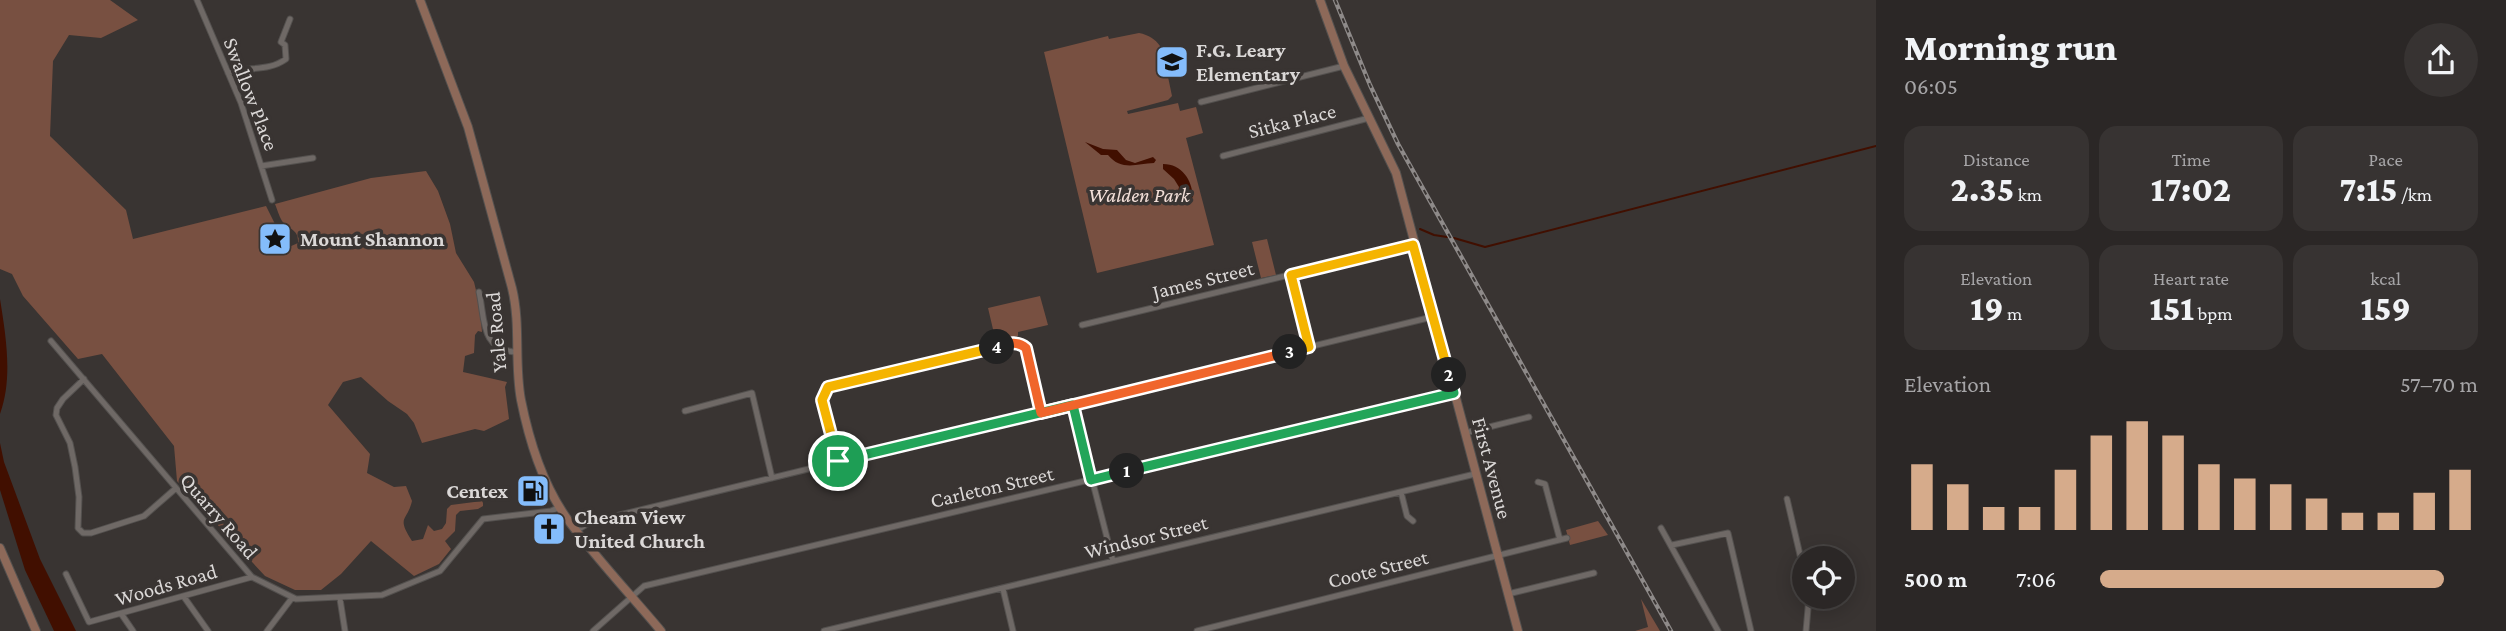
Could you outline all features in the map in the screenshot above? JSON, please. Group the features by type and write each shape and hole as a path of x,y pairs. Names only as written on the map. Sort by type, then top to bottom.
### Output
{"street":[{"name":"Swallow Place","path":"197,0 241,103 272,200"},
{"name":"Yale Road","path":"420,0 461,107 513,295 518,383 524,412 545,477 560,507 577,530 661,631"},
{"name":"First Avenue","path":"1320,0 1344,66 1395,173 1518,631"},
{"path":"228,73 265,69 277,66 286,59 285,45 281,42 290,19"},
{"path":"1201,102 1344,66"},
{"name":"Sitka Place","path":"1223,156 1369,118"},
{"path":"261,166 313,158"},
{"name":"James Street","path":"1082,325 1413,245"},
{"path":"1291,275 1309,347"},
{"path":"479,292 485,332 496,346 517,352"},
{"path":"577,530 589,523 838,461 1433,317"},
{"name":"Quarry Road","path":"51,341 251,577 292,598 382,596 440,571 483,519 551,511 560,507"},
{"path":"838,461 822,400 828,387 1014,342 1026,348 1041,413"},
{"path":"84,379 63,399 56,415 70,443 75,467 79,497 78,528 83,533 91,533 144,516 175,489"},
{"path":"685,411 752,393 772,478"},
{"name":"Carleton Street","path":"593,631 644,586 1454,393"},
{"path":"1073,405 1113,561"},
{"path":"1465,433 1530,417"},
{"name":"Windsor Street","path":"824,631 1475,474"},
{"path":"1538,481 1545,484 1560,540"},
{"path":"1401,492 1407,516 1413,521"},
{"path":"1787,499 1798,546"},
{"path":"1661,528 1718,631"},
{"path":"1672,545 1728,533 1751,631"},
{"name":"Coote Street","path":"1197,631 1224,628 1567,538"},
{"path":"0,548 36,631"},
{"path":"1508,594 1594,573"},
{"name":"Woods Road","path":"66,574 89,622 251,577"},
{"path":"1003,589 1013,631"},
{"path":"184,597 208,631"},
{"path":"267,631 292,598"},
{"path":"340,599 345,631"},
{"path":"1806,631 1808,609"},
{"path":"122,615 133,631"}],"green space":[{"path":"0,0 110,0 138,20 101,38 69,35 53,61 50,136 126,210 133,239 266,206 275,224 266,236 266,249 273,254 298,243 297,235 282,221 275,204 371,178 426,171 438,191 450,224 456,253 474,282 480,307 482,332 478,331 475,335 474,353 465,356 463,372 507,382 505,387 509,419 484,431 475,429 422,443 407,414 361,377 343,382 328,405 370,454 367,473 394,487 406,486 412,501 404,523 412,541 423,539 428,525 434,531 442,529 446,523 447,509 451,505 482,501 483,506 478,509 460,511 456,515 455,531 445,541 451,549 439,564 414,576 371,541 341,574 321,590 295,590 265,576 177,481 174,446 102,354 78,359 23,296 12,274 0,269"},
{"name":"Walden Park","path":"1139,33 1156,41 1163,51 1171,68 1167,72 1172,96 1168,100 1127,111 1128,114 1178,103 1180,111 1196,107 1203,133 1186,138 1214,245 1097,273 1044,52 1108,36 1109,39"},
{"path":"1267,239 1276,275 1261,278 1252,242"},
{"path":"1040,296 1048,325 1018,332 1018,336 996,342 988,308"},
{"path":"1598,521 1608,535 1570,545 1566,530"},
{"path":"1641,599 1660,631 1635,631 1648,627"}],"shaded area":[{"path":"1085,142 1103,149 1117,150 1126,160 1135,163 1153,157 1156,160 1154,163 1124,165 1108,155 1101,155"},
{"path":"1163,164 1176,167 1185,174 1193,197 1182,204 1175,204 1179,187 1163,169"},
{"path":"0,299 7,372 0,414"},
{"path":"0,443 4,462 40,559 76,631 54,631 25,570 0,490"}],"waterway":[{"path":"1454,238 1485,247 1876,146"},
{"path":"1420,229 1447,237"}],"railway":[{"path":"1335,0 1398,144 1671,631"}],"place":[{"name":"F.G. Leary Elementary","path":"1172,62"},
{"name":"Mount Shannon","path":"275,239"},
{"name":"Centex","path":"533,491"},
{"name":"Cheam View United Church","path":"549,529"}],"route":[{"path":"838,461 822,400 828,387 1014,342 1026,348 1041,413 1073,405 1309,347 1291,275 1413,245 1454,393 1091,480 1073,405 1041,413 838,461"}]}
